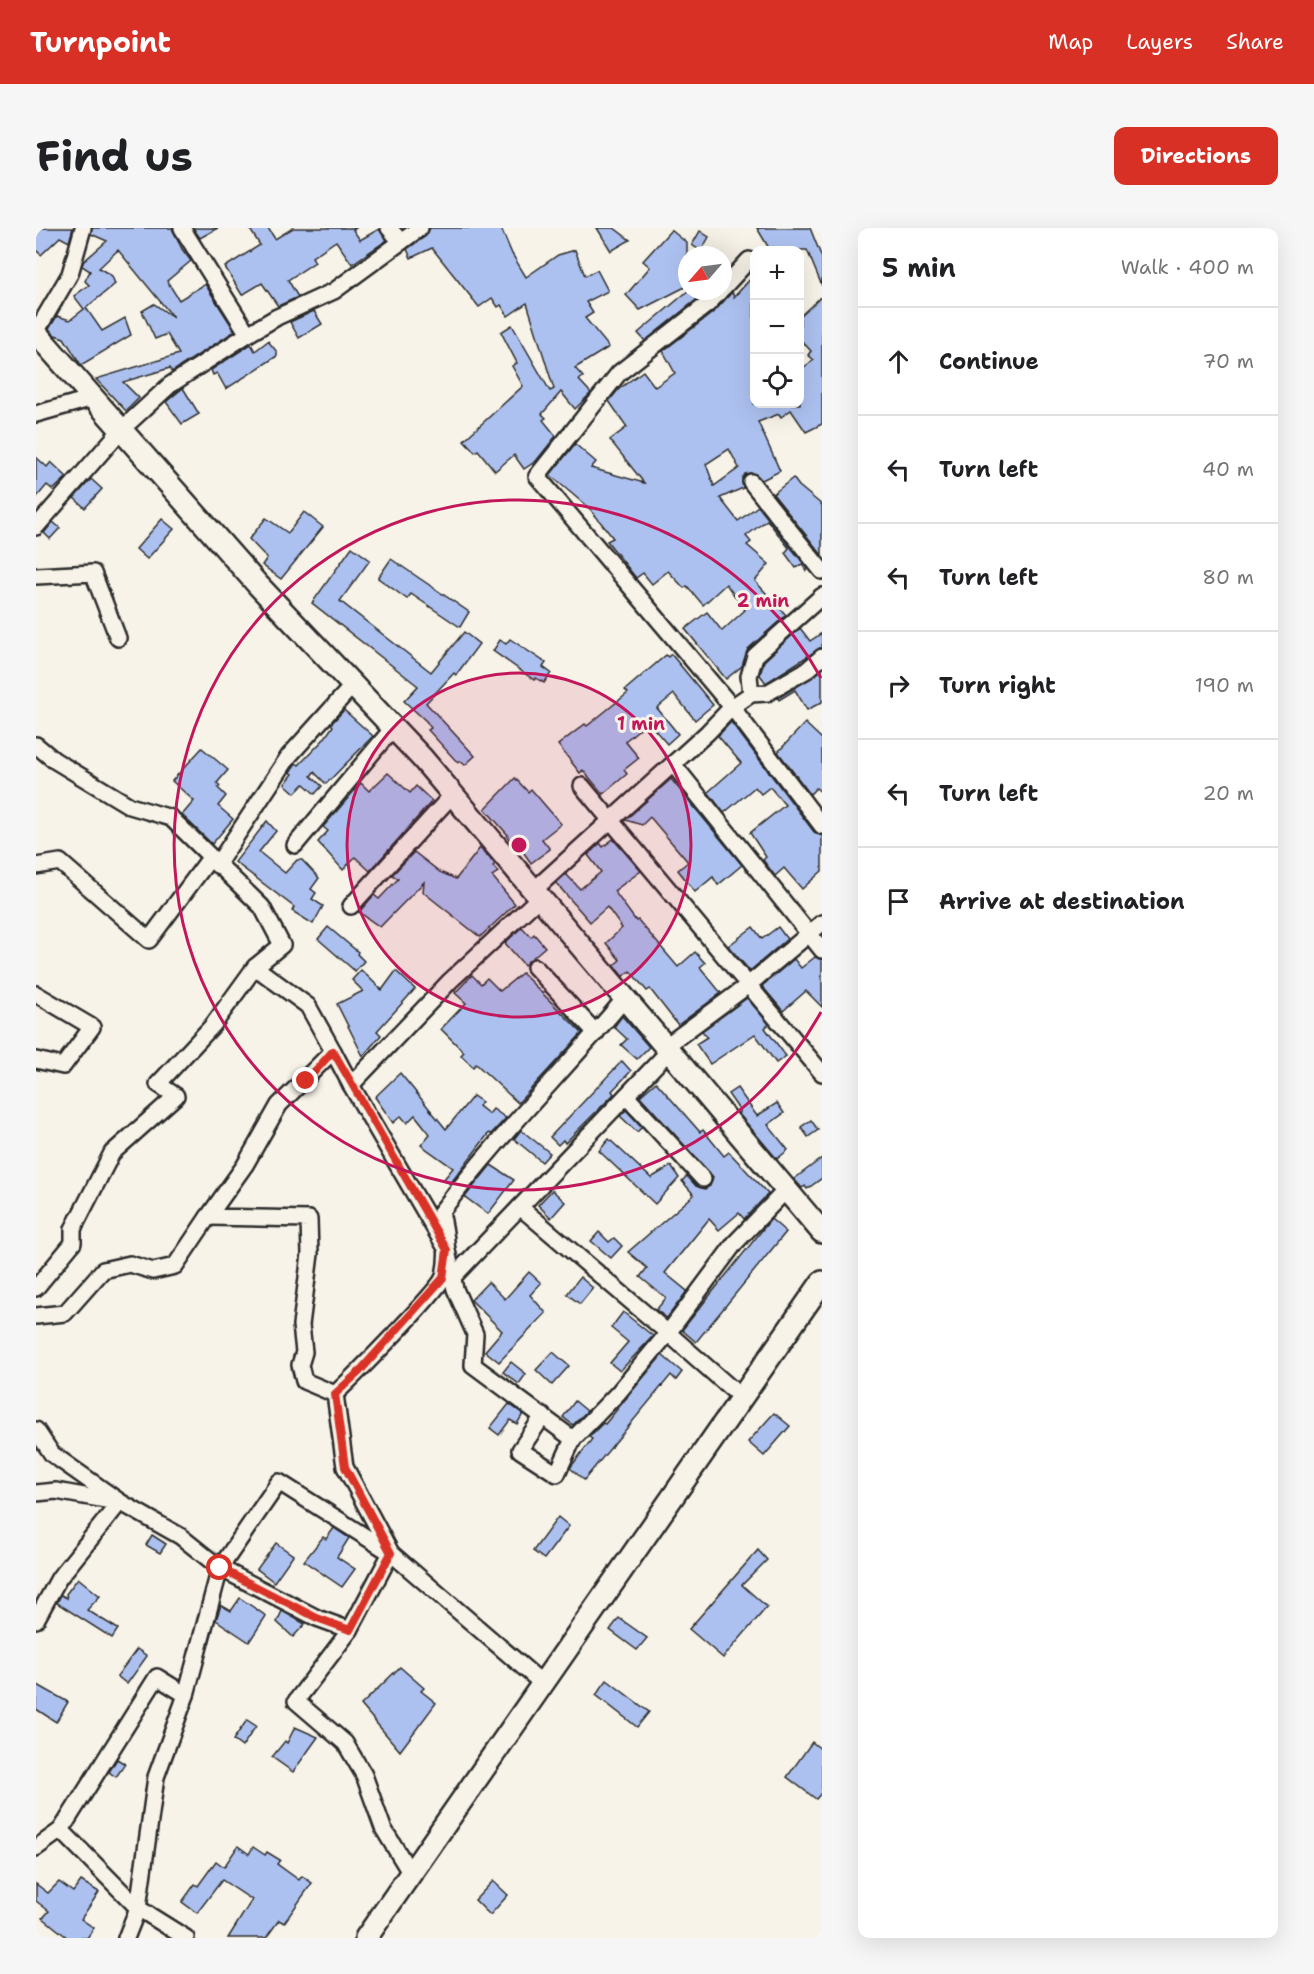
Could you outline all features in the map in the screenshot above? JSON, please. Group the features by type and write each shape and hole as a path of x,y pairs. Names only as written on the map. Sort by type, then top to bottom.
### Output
{"street":[{"path":"83,228 70,274 36,332 258,585 453,794 822,1233"},
{"path":"182,228 248,334"},
{"path":"389,228 401,242"},
{"path":"36,527 121,430 170,385 277,317 334,291 420,228"},
{"path":"732,278 749,260"},
{"path":"712,300 619,373 537,476 732,707 822,826"},
{"path":"36,414 93,398"},
{"path":"751,482 822,571"},
{"path":"36,576 93,573 118,638"},
{"path":"751,694 749,676 754,656 822,596"},
{"path":"351,1084 537,893 732,707 751,694 767,693 807,670 822,657"},
{"path":"36,866 60,862 149,940 213,862 289,756 353,685"},
{"path":"295,845 393,728"},
{"path":"36,745 54,760 130,806 171,818 213,862 262,907 282,945 255,967 213,1025 158,1084 176,1096 112,1153 73,1229 73,1243 36,1288"},
{"path":"673,764 822,950"},
{"path":"582,786 822,1073"},
{"path":"351,906 453,794"},
{"path":"453,1277 626,1096 668,1048 809,936 822,923"},
{"path":"255,967 308,1006 447,1250 443,1278 359,1372 335,1394"},
{"path":"535,967 596,1033"},
{"path":"36,994 92,1027 63,1066 36,1060"},
{"path":"573,1439 473,1365 475,1335 455,1289 441,1212 498,1140 626,998"},
{"path":"36,1316 65,1313 103,1270 130,1264 153,1271 174,1266 244,1165 279,1105 333,1051"},
{"path":"626,1096 703,1179"},
{"path":"543,1416 520,1450 557,1474 573,1439 618,1393 668,1333 735,1243 786,1190"},
{"path":"520,1206 742,1398"},
{"path":"208,1217 309,1219 310,1254 301,1325 304,1352 300,1365 304,1381 335,1394"},
{"path":"366,1938 822,1282"},
{"path":"335,1394 345,1467 391,1553"},
{"path":"36,1430 52,1454 120,1502 180,1536 220,1568 317,1618 350,1630"},
{"path":"126,1938 138,1908 156,1777 186,1695 220,1568 279,1482 391,1553 543,1684"},
{"path":"36,1493 56,1491 120,1502"},
{"path":"36,1620 58,1578 120,1502"},
{"path":"391,1553 350,1630 296,1701 345,1743 364,1775 383,1828 411,1874"},
{"path":"36,1848 61,1830 157,1677 186,1695"},
{"path":"61,1830 138,1908 186,1938"}],"building":[{"path":"36,228 73,228 69,242 60,237 41,255 36,250"},
{"path":"92,228 172,228 182,249 191,261 167,281 179,300 205,284 235,331 172,372 170,368 123,382 139,398 126,411 96,379 179,354 167,334 155,339 142,311 154,304 173,317 118,250 99,268 112,276 115,284 86,308 102,331 125,318 131,335 81,365 64,338 55,335 49,329 57,316 70,320 84,309 74,296 89,285 85,281 90,271 82,266 83,262 107,241 91,234"},
{"path":"193,228 218,228 200,238"},
{"path":"249,228 268,228 275,239 293,228 356,228 353,230 360,240 379,229 387,240 352,264 336,241 312,257 315,262 288,280 298,297 278,306 262,283 242,295 225,267 260,245"},
{"path":"430,228 501,228 512,254 526,277 558,255 575,250 585,276 597,270 608,291 586,302 593,313 585,318 609,347 575,368 583,377 579,380 591,393 575,409 561,392 542,414 546,418 543,420 556,436 536,461 524,469 514,455 495,471 478,450 475,452 464,440 523,386 512,366 517,363 501,332 512,325 550,391 554,389 527,303 508,316 501,305 498,307 492,298 479,307 432,248 411,258 407,249 426,236"},
{"path":"597,228 614,228 630,240 611,251"},
{"path":"757,228 810,228 822,258 822,286 804,246 768,246"},
{"path":"671,230 687,243 687,246 678,246 678,291 640,310 626,295 650,267 643,261"},
{"path":"700,231 709,237 704,246 692,245"},
{"path":"750,279 750,408 804,408 804,367 814,360 808,355 811,351 804,343 804,312 822,296 822,424 806,432 791,410 781,417 779,414 758,422 780,471 762,480 754,473 745,474 742,479 743,488 720,498 738,521 758,506 808,569 806,571 802,564 796,568 785,553 789,548 767,520 746,536 751,542 747,545 769,564 755,581 786,615 748,649 742,666 726,679 685,629 707,612 722,631 745,610 726,584 703,605 687,586 684,588 668,571 652,584 643,573 636,578 607,541 613,538 591,510 550,475 575,444 596,462 591,468 644,483 610,440 627,427 609,401 619,389 643,371 655,387 675,373 663,351 715,311 725,300 732,300 732,292 734,297","holes":["729,449 739,468 714,486 706,464"]},
{"path":"678,299 696,300 645,341 638,333"},
{"path":"314,311 322,324 299,338 290,322"},
{"path":"268,341 277,352 277,356 226,389 217,373 213,375 211,370 251,344 255,351"},
{"path":"183,388 199,414 182,424 166,402"},
{"path":"36,457 47,467 51,462 67,477 53,490 47,485 36,498"},
{"path":"793,478 822,505 822,555 773,494"},
{"path":"91,479 102,489 85,508 74,498"},
{"path":"304,512 323,527 281,579 262,565 267,558 249,539 266,518 288,533"},
{"path":"162,519 174,529 147,559 136,549"},
{"path":"53,522 60,528 50,539 44,533"},
{"path":"352,547 370,560 340,601 431,672 464,632 479,644 456,675 454,673 426,703 475,756 465,765 460,761 458,763 428,730 431,728 426,721 404,701 418,686 312,603"},
{"path":"391,559 469,612 460,627 411,594 407,599 378,578"},
{"path":"800,628 810,641 822,633 822,647 766,683 760,675 764,661"},
{"path":"510,639 546,663 543,667 551,673 544,683 536,678 534,680 493,651 500,640 506,644"},
{"path":"671,654 713,705 695,720 674,694 657,708 678,734 667,744 648,722 625,741 639,758 624,770 627,774 603,794 583,770 580,773 558,745 585,724 587,726 628,693 625,690 666,655 668,657"},
{"path":"822,670 822,702 807,710 795,690 779,700 778,698"},
{"path":"344,710 373,736 326,784 314,772 311,776 322,786 315,794 304,784 295,793 285,784 293,774 290,772 296,763 299,765 324,739 333,726 331,724"},
{"path":"731,722 814,832 822,836 822,871 802,889 784,868 775,876 763,860 766,857 750,833 785,805 770,787 761,794 755,787 724,813 708,792 741,763 718,736"},
{"path":"805,723 822,739 822,793 816,788 810,794 778,752"},
{"path":"202,748 228,770 217,783 220,786 218,788 226,796 218,806 233,819 212,844 182,815 194,801 172,781"},
{"path":"388,773 410,793 416,786 432,801 370,871 355,857 343,870 318,842 328,831 323,827 361,783 369,791"},
{"path":"515,778 528,792 531,789 561,824 542,839 550,849 531,863 519,846 516,849 508,835 485,809"},
{"path":"671,779 742,865 718,885 713,877 695,892 678,870 688,862 650,817 642,825 625,820"},
{"path":"267,821 276,831 259,852 285,873 297,860 302,860 319,878 311,889 316,893 312,899 323,906 313,924 292,911 294,907 235,862"},
{"path":"613,839 641,871 614,891 636,921 638,920 678,967 695,952 705,963 700,967 721,993 678,1025 650,989 647,991 630,971 623,977 614,965 620,960 606,943 622,928 607,907 590,922 556,883 566,874 580,889 601,872 588,855 600,843 603,847"},
{"path":"480,848 495,864 493,866 498,872 492,876 515,904 480,937 423,892 424,882 380,927 359,912 374,895 379,899 398,879 392,875 414,852 440,872 456,879"},
{"path":"328,927 358,952 357,954 364,961 355,971 318,939"},
{"path":"522,927 531,937 534,934 545,947 524,965 505,943"},
{"path":"753,927 762,939 778,927 787,939 750,971 728,946"},
{"path":"815,957 822,960 822,1007 806,991 783,1011 762,986 794,959 801,968"},
{"path":"361,970 382,990 396,971 415,989 377,1031 381,1035 363,1056 337,1004 363,991 352,980"},
{"path":"522,973 582,1033 518,1103 476,1064 473,1067 461,1055 464,1052 441,1029 466,1003 455,993 472,975 481,984 487,978 500,991"},
{"path":"747,998 769,1024 765,1028 786,1056 776,1063 755,1034 710,1064 696,1044 707,1037 702,1031"},
{"path":"622,1016 649,1047 637,1059 621,1045 627,1039 614,1027"},
{"path":"622,1061 631,1071 612,1091 614,1094 565,1143 563,1140 558,1145 550,1137"},
{"path":"400,1073 446,1129 473,1096 482,1102 479,1106 489,1114 493,1109 506,1118 491,1134 489,1133 450,1184 444,1179 453,1168 421,1145 430,1134 415,1115 407,1123 401,1116 393,1123 375,1097"},
{"path":"656,1082 700,1132 703,1130 724,1156 729,1152 768,1194 744,1219 739,1213 719,1230 709,1219 665,1273 687,1291 667,1318 656,1310 666,1298 640,1277 647,1268 628,1252 694,1195 682,1181 687,1176 696,1186 705,1189 710,1186 713,1177 640,1096"},
{"path":"737,1088 757,1116 777,1103 784,1113 768,1125 788,1150 777,1159 738,1113 740,1111 728,1094"},
{"path":"626,1110 642,1127 637,1132 620,1116"},
{"path":"811,1120 818,1130 808,1137 801,1127"},
{"path":"521,1130 550,1153 542,1162 514,1139"},
{"path":"609,1139 651,1178 671,1166 679,1178 655,1204 599,1151"},
{"path":"822,1158 822,1178 807,1189 805,1186 802,1188 794,1179"},
{"path":"491,1165 514,1180 488,1214 465,1197"},
{"path":"552,1190 565,1202 551,1218 538,1205"},
{"path":"771,1219 786,1232 696,1342 682,1330"},
{"path":"599,1232 609,1242 614,1238 622,1246 611,1258 591,1241"},
{"path":"529,1272 541,1283 530,1295 546,1313 499,1362 485,1351 502,1331 471,1300 488,1282 505,1299"},
{"path":"580,1277 593,1288 580,1304 567,1294"},
{"path":"623,1312 653,1336 620,1371 610,1363 628,1342 611,1328"},
{"path":"553,1352 569,1366 552,1385 536,1370"},
{"path":"662,1355 682,1372 676,1380 671,1375 584,1480 570,1468 592,1439 589,1437 603,1423 605,1424"},
{"path":"511,1362 526,1374 519,1384 503,1372"},
{"path":"575,1401 587,1411 573,1425 563,1417"},
{"path":"509,1404 523,1414 517,1424 510,1420 499,1435 490,1428"},
{"path":"774,1413 790,1426 764,1456 748,1442"},
{"path":"558,1517 569,1526 544,1559 533,1551"},
{"path":"334,1528 349,1538 337,1557 355,1569 342,1587 304,1561 323,1537 326,1539"},
{"path":"152,1535 166,1544 160,1553 146,1545"},
{"path":"276,1543 293,1555 274,1582 257,1569"},
{"path":"758,1550 767,1560 742,1585 767,1607 723,1658 689,1629"},
{"path":"78,1578 100,1596 87,1610 118,1629 112,1638 57,1603 61,1595 67,1598 66,1594"},
{"path":"240,1598 266,1616 249,1642 216,1620 221,1605 231,1611"},
{"path":"282,1611 305,1624 293,1637 277,1622"},
{"path":"619,1618 647,1638 637,1650 610,1630"},
{"path":"137,1649 147,1656 127,1684 117,1676"},
{"path":"400,1667 424,1688 421,1691 436,1703 400,1751 361,1705"},
{"path":"607,1680 649,1712 637,1727 596,1695"},
{"path":"36,1684 68,1702 56,1722 36,1709"},
{"path":"247,1720 256,1726 242,1747 233,1740"},
{"path":"295,1727 318,1737 293,1772 272,1757 285,1741 287,1743"},
{"path":"812,1742 822,1750 822,1792 816,1799 787,1777"},
{"path":"117,1759 125,1764 116,1777 109,1772"},
{"path":"238,1846 249,1854 253,1847 265,1855 267,1852 280,1860 277,1864 299,1880 302,1876 312,1883 284,1923 279,1920 266,1938 228,1938 252,1900 222,1880 197,1913 182,1902 195,1884 198,1886 216,1861 224,1867"},
{"path":"81,1881 99,1892 81,1919 94,1928 87,1938 68,1938 43,1918 49,1911 36,1901 36,1884 48,1893 59,1882 73,1892"},
{"path":"493,1881 508,1895 490,1915 475,1900"}],"route":[{"path":"220,1568 317,1618 350,1630 391,1553 345,1467 335,1394 359,1372 443,1278 447,1250 333,1051 306,1081"}]}
